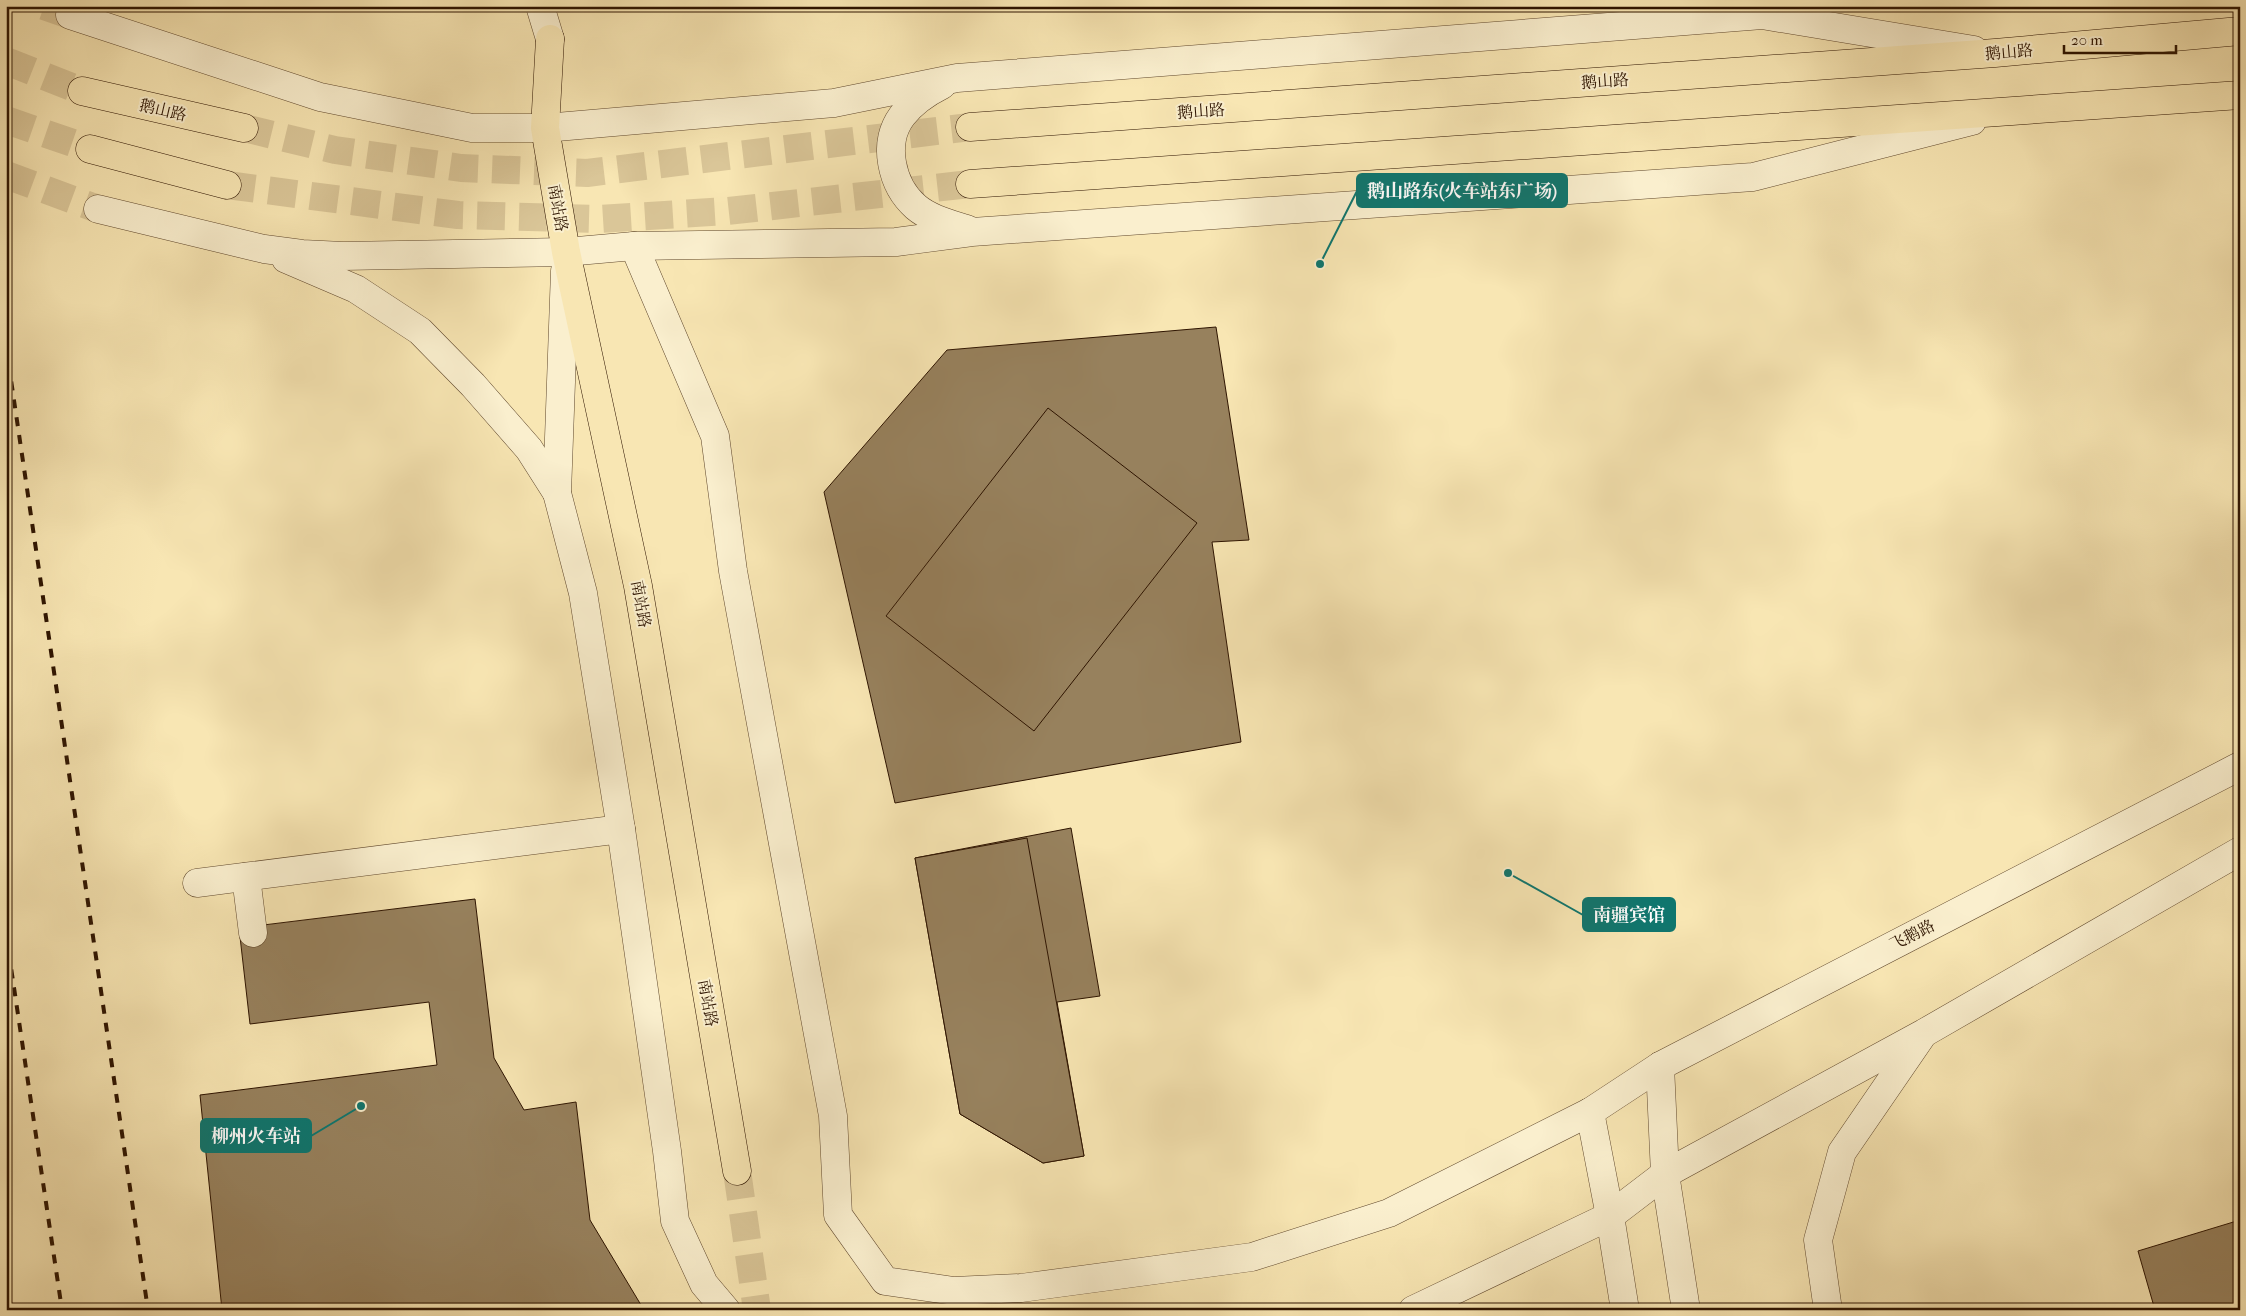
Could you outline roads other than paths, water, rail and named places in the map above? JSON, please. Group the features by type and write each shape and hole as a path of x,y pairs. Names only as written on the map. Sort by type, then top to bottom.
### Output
{"main road":[{"name":"鹅山路","path":"970,127 1996,53 2240,31"},
{"name":"南站路","path":"550,39 545,128 566,252 638,586 737,1171"},
{"name":"鹅山路","path":"82,91 244,128"},
{"path":"970,184 2009,112 2240,94"},
{"path":"90,148 227,185"}],"street":[{"path":"540,6 550,39"},
{"path":"70,15 320,97 472,128 545,128 834,103 957,78 1762,15 1996,53"},
{"path":"957,78 933,90 903,114 895,128 890,152 898,182 906,197 917,208 932,217 972,232"},
{"path":"98,209 264,249 302,254 343,256 566,252 634,246 896,242 972,232 1753,177 2009,112"},
{"name":"飞鹅路","path":"634,246 715,436 733,571 832,1116 838,1215 885,1280 954,1291 1021,1288 1252,1257 1389,1213 1590,1112 1660,1066 2240,766"},
{"path":"264,249 356,290 420,331 473,385 529,449 557,494"},
{"path":"566,252 557,494 583,593 621,829 667,1151 675,1221 704,1284 726,1310"},
{"path":"197,883 621,829"},
{"path":"1413,1310 1610,1216 1665,1174 1924,1033 2240,851"},
{"path":"246,877 253,933"},
{"path":"1828,1310 1818,1240 1842,1152 1924,1033"},
{"path":"1660,1066 1665,1174 1686,1310"},
{"path":"1590,1112 1610,1216 1625,1310"}],"tunnel":[{"path":"44,6 70,15"},
{"path":"6,61 82,91"},
{"path":"6,120 90,149"},
{"path":"244,128 335,150 461,168 587,173 970,127"},
{"path":"6,175 98,209"},
{"path":"227,185 458,215 600,219 728,211 970,184"},
{"path":"737,1171 757,1310"}],"railway":[{"path":"6,346 148,1310"},
{"path":"6,934 62,1310"}],"place":[{"name":"鹅山路东(火车站东广场)","path":"1320,264"},
{"name":"南疆宾馆","path":"1508,873"},
{"name":"柳州火车站","path":"361,1106"}]}
